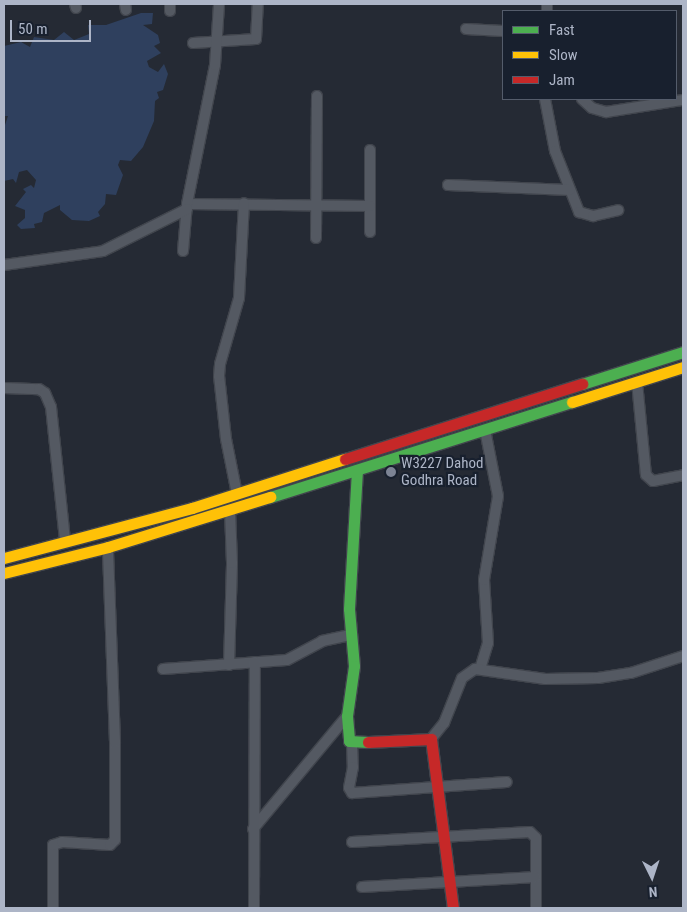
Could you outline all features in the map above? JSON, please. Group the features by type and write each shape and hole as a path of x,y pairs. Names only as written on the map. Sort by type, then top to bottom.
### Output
{"main road":[{"path":"4,558 238,494 683,352"},
{"path":"4,573 108,547 230,510 683,367"},
{"path":"357,470 349,609 354,666 347,716 352,742 421,737 431,739 453,908"}],"street":[{"path":"183,251 187,206 218,42 219,4"},
{"path":"193,43 256,39 258,4"},
{"path":"466,29 502,31"},
{"path":"316,238 317,96"},
{"path":"545,100 555,151 579,212 586,216 618,210"},
{"path":"583,100 592,108 606,112 683,100"},
{"path":"370,150 370,232"},
{"path":"448,185 570,190"},
{"path":"238,494 226,439 219,376 220,364 239,298 244,203"},
{"path":"4,265 103,251 187,206 244,203 370,206"},
{"path":"637,382 646,475 653,481 683,475"},
{"path":"4,388 39,389 45,393 51,407 65,541"},
{"path":"480,669 488,643 484,580 498,496 485,430"},
{"path":"229,665 232,563 230,510"},
{"path":"53,908 53,845 62,842 110,845 115,840 115,742 108,547"},
{"path":"163,669 229,665 294,658 322,641 351,635"},
{"path":"431,739 444,724 462,678 480,669 545,678 598,678 631,672 683,656"},
{"path":"254,908 255,662"},
{"path":"253,829 347,716"},
{"path":"352,742 353,766 348,788 352,793 507,782"},
{"path":"352,842 443,835 530,832 536,838 536,908"},
{"path":"362,887 536,877"}],"water":[{"path":"141,13 153,13 152,24 143,25 158,35 160,43 154,46 161,53 147,61 149,67 158,72 164,64 168,74 163,90 157,92 159,98 155,101 154,121 143,147 131,161 120,160 118,165 123,175 116,195 106,194 105,204 98,212 100,216 89,221 72,220 60,210 60,205 44,213 42,222 34,224 35,228 21,229 17,225 25,218 25,210 15,206 26,192 23,189 31,185 34,188 36,180 27,170 19,172 16,183 13,179 4,181 4,128 8,116 4,116 4,46 21,42 30,47 34,37 54,40 64,32 74,40 89,34 88,25 106,25"}],"traffic: fast":[{"path":"582,384 683,352"},
{"path":"270,497 572,402"},
{"path":"357,470 349,609 354,666 347,716 349,741 368,742"}],"traffic: slow":[{"path":"572,402 683,367"},
{"path":"4,558 192,508 345,459"},
{"path":"4,573 108,547 270,497"}],"traffic: jam":[{"path":"345,459 582,384"},
{"path":"368,742 431,739 453,908"}],"place":[{"name":"W3227 Dahod Godhra Road","path":"391,472"}]}
